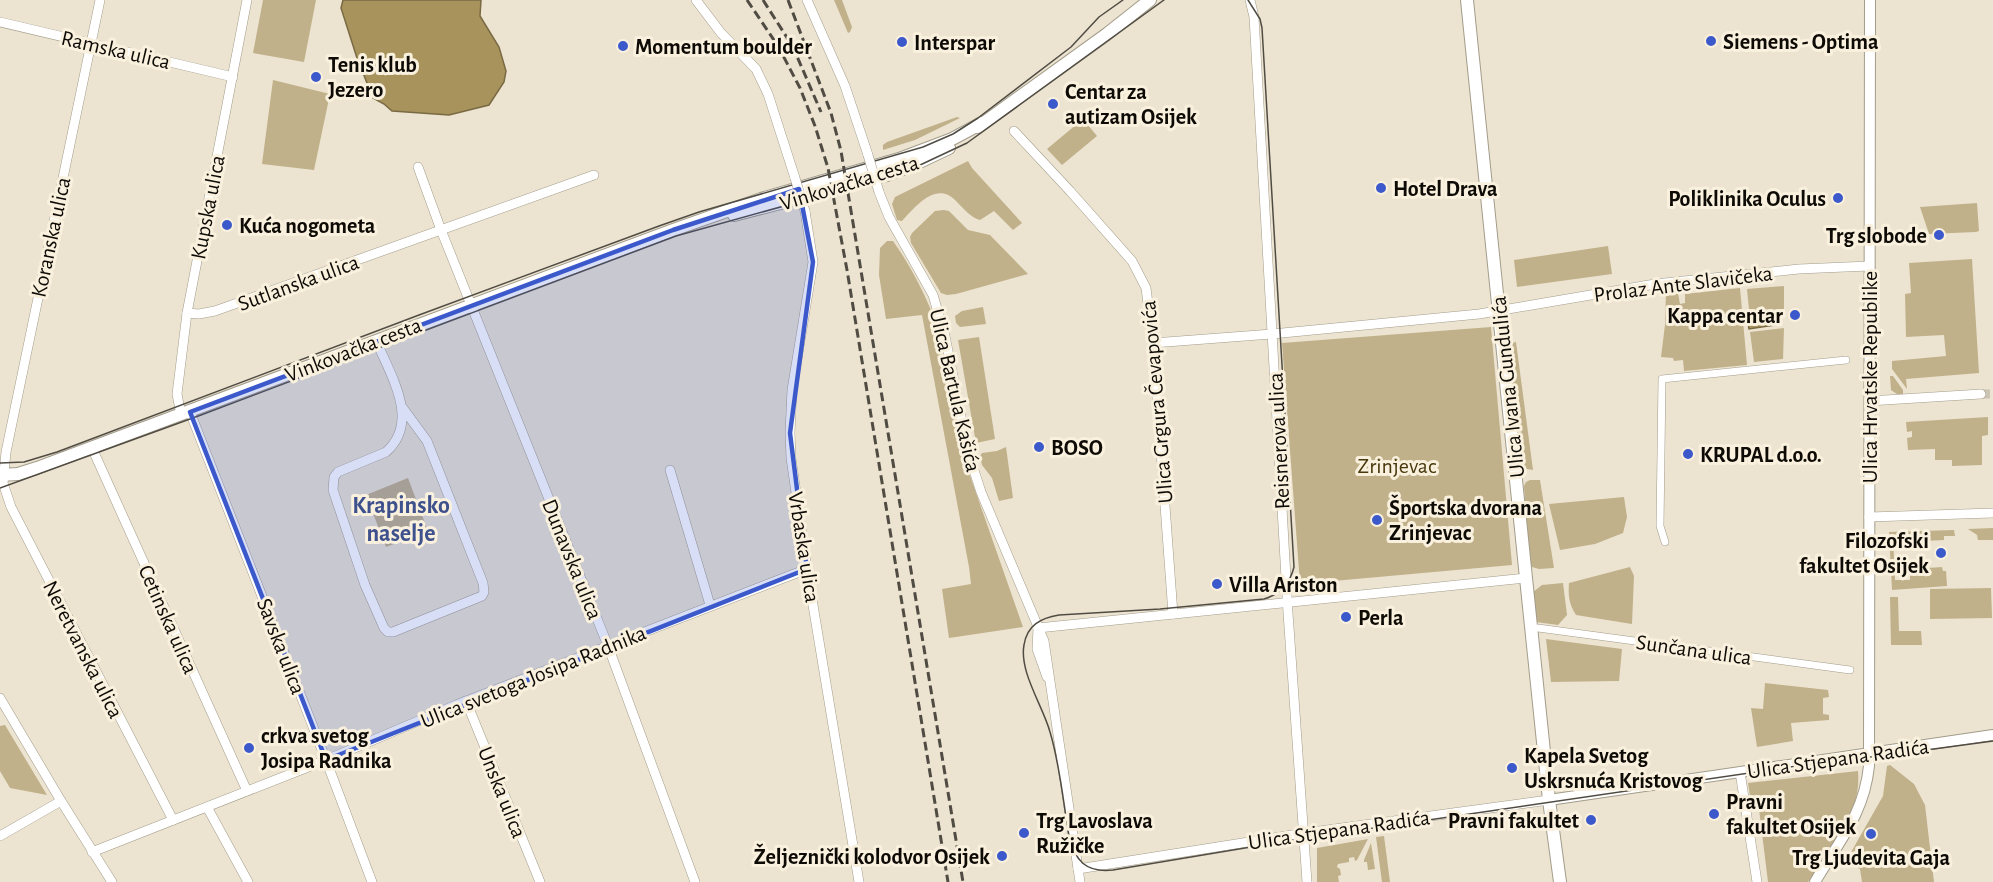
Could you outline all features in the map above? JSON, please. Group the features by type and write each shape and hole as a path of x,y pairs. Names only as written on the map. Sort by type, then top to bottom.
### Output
{"main road":[{"name":"Ulica Ivana Gundulića","path":"1467,0 1549,800 1560,882"},
{"name":"Vinkovačka cesta","path":"1,475 25,472 92,448 673,230 761,199 899,159 952,139 982,123 1107,34 1148,1"}],"street":[{"name":"Koranska ulica","path":"1,475 100,0"},
{"name":"Kupska ulica","path":"186,413 177,394 187,313 247,0"},
{"name":"Vrbaska ulica","path":"696,0 721,33 756,69 768,94 805,211 813,262 792,390 791,458 859,882"},
{"name":"Ulica Bartula Kašića","path":"807,0 856,116 889,217 922,273 935,301 975,472 991,519 1046,648 1080,882"},
{"name":"Reisnerova ulica","path":"1248,0 1254,17 1287,601 1307,882"},
{"name":"Ulica Hrvatske Republike","path":"1815,882 1846,834 1861,805 1868,778 1870,0"},
{"name":"Ramska ulica","path":"0,22 233,76"},
{"name":"Ulica Grgura Čevapovića","path":"1014,130 1136,268 1146,288 1153,343 1173,614"},
{"path":"418,167 471,304"},
{"name":"Sutlanska ulica","path":"187,313 199,314 215,311 594,175"},
{"name":"Prolaz Ante Slavičeka","path":"1499,312 1655,284 1798,269 1869,266"},
{"name":"Dunavska ulica","path":"471,304 608,646 695,882"},
{"path":"1153,343 1499,312"},
{"path":"376,340 402,407 427,441 483,583 484,592 482,596 388,632 384,628 365,585 333,490 334,477 338,472 386,452 399,436 403,422 402,407"},
{"name":"Ulica Hrvatske Republike","path":"1665,542 1660,526 1662,379 1846,360"},
{"path":"1869,400 1981,394"},
{"name":"Savska ulica","path":"186,413 326,760 372,882"},
{"path":"399,436 407,432 420,431"},
{"name":"Cetinska ulica","path":"92,448 247,791"},
{"path":"670,470 710,605"},
{"name":"Neretvanska ulica","path":"1,475 10,507 172,820"},
{"path":"1869,517 1993,513"},
{"name":"Ulica svetoga Josipa Radnika","path":"92,852 326,760 466,701 807,568"},
{"path":"1038,628 1526,578"},
{"name":"Sunčana ulica","path":"1538,628 1850,670"},
{"path":"0,698 112,882"},
{"name":"Unska ulica","path":"466,701 540,882"},
{"name":"Ulica Stjepana Radića","path":"1078,869 1305,833 1993,735"},
{"path":"1740,772 1757,882"},
{"path":"0,836 61,801"},
{"path":"207,807 248,882"}],"highlighted area":[{"path":"799,189 813,262 790,433 807,569 326,760 190,412 673,230"}],"green space":[{"path":"263,0 316,0 304,62 253,53"},
{"path":"834,0 842,0 852,27 848,33"},
{"path":"273,80 330,94 314,170 262,164"},
{"path":"957,117 960,118 915,140 883,150 883,145 887,142"},
{"path":"1083,119 1097,136 1062,165 1047,149"},
{"path":"968,161 1022,223 1013,230 994,211 980,220 976,219 950,196 942,193 928,197 902,221 897,220 892,204 895,197"},
{"path":"1977,203 1979,231 1976,232 1929,234 1920,207"},
{"path":"935,211 949,211 968,230 990,235 1028,274 956,294 941,293 911,243 910,237"},
{"path":"887,241 893,241 904,257 931,310 968,470 1023,627 949,638 942,589 971,584 969,567 922,315 886,319 879,275 880,248"},
{"path":"1608,246 1612,274 1517,287 1514,260"},
{"path":"1972,259 1979,373 1906,379 1907,389 1892,369 1892,361 1946,356 1944,335 1906,337 1905,294 1911,293 1909,263"},
{"path":"1784,286 1784,316 1750,320 1747,289"},
{"path":"1740,288 1747,365 1684,371 1683,360 1674,361 1673,358 1661,357 1666,292 1678,293 1680,304 1685,303 1685,294"},
{"path":"983,307 986,324 960,327 956,323 955,316 962,311"},
{"name":"Zrinjevac","path":"1491,327 1512,565 1300,584 1282,343"},
{"path":"1784,328 1783,359 1754,362 1750,332"},
{"path":"979,337 995,439 976,443 958,340"},
{"path":"1516,342 1533,470 1520,468 1506,344"},
{"path":"1890,376 1893,376 1903,390 1903,394 1897,394 1891,390"},
{"path":"1988,417 1988,435 1982,436 1982,465 1952,466 1952,460 1935,460 1935,449 1908,450 1907,438 1912,437 1912,431 1907,432 1906,422"},
{"path":"1006,447 1013,498 999,501 992,478 982,465 980,456 982,453"},
{"path":"408,478 428,531 386,547 366,495"},
{"path":"1530,480 1540,480 1554,568 1539,569 1532,567 1530,562 1524,486"},
{"path":"1624,497 1627,517 1623,533 1595,544 1560,550 1549,504"},
{"path":"1993,528 1993,540 1978,540 1977,535 1968,529"},
{"path":"1954,530 1955,536 1944,536 1944,540 1906,542 1906,536 1893,537 1895,580 1910,580 1910,576 1914,575 1913,569 1942,567 1943,571 1946,571 1947,586 1892,590 1889,532"},
{"path":"1630,567 1634,576 1632,624 1576,615 1570,600 1569,583"},
{"path":"1563,583 1567,615 1558,625 1536,622 1533,592 1542,585"},
{"path":"1991,588 1992,618 1930,619 1930,589"},
{"path":"1890,597 1898,597 1899,631 1921,631 1922,645 1891,645"},
{"path":"1546,639 1622,649 1619,681 1551,682"},
{"path":"1765,683 1828,690 1829,697 1823,698 1823,714 1829,715 1829,720 1791,723 1793,741 1757,747 1751,708 1763,709"},
{"path":"5,725 47,795 10,788 0,771 0,726"},
{"path":"1890,765 1914,784 1925,805 1934,882 1862,882 1860,869 1846,861 1883,796 1887,766"},
{"path":"1858,771 1858,786 1850,816 1835,843 1808,882 1768,882 1759,809 1752,810 1748,783"},
{"path":"1384,836 1390,882 1382,882 1376,837"},
{"path":"1368,839 1357,860 1355,861 1354,857 1349,858 1349,862 1338,864 1341,875 1338,876 1339,882 1317,882 1317,848"},
{"path":"1371,843 1375,869 1368,870 1367,862 1364,860"}],"shaded area":[{"path":"343,0 481,0 480,16 499,47 506,71 504,82 489,105 449,115 392,111 373,98 341,8"},
{"path":"1780,320 1781,324 1749,329 1748,322"}],"tunnel":[{"path":"1981,394 1993,394"}],"tram line":[{"path":"0,463 24,462 57,452 699,212 923,147 953,134 978,118 1071,47 1099,17 1123,0"},
{"path":"0,488 201,415 676,236 903,173 967,143 1164,0"},
{"path":"1248,0 1260,19 1262,28 1294,567 1284,587 1264,599 1160,609 1059,615 1046,618 1028,632 1023,655 1025,666 1032,689 1047,722 1053,745 1069,836 1078,859 1083,864 1096,869 1113,870 1305,838 1824,762 1993,741"}],"railway":[{"path":"747,0 778,46 800,88 828,168 847,270 948,882"},
{"path":"763,0 793,47 821,112"},
{"path":"788,0 831,113 841,151 963,882"}],"place":[{"name":"Siemens - Optima","path":"1711,41"},
{"name":"Interspar","path":"902,42"},
{"name":"Momentum boulder","path":"623,46"},
{"name":"Tenis klub Jezero","path":"316,77"},
{"name":"Centar za autizam Osijek","path":"1053,104"},
{"name":"Hotel Drava","path":"1381,188"},
{"name":"Poliklinika Oculus","path":"1838,198"},
{"name":"Kuća nogometa","path":"227,225"},
{"name":"Trg slobode","path":"1939,235"},
{"name":"Kappa centar","path":"1795,315"},
{"name":"BOSO","path":"1039,447"},
{"name":"KRUPAL d.o.o.","path":"1688,454"},
{"name":"Športska dvorana Zrinjevac","path":"1377,520"},
{"name":"Filozofski fakultet Osijek","path":"1941,553"},
{"name":"Villa Ariston","path":"1217,584"},
{"name":"Perla","path":"1346,617"},
{"name":"crkva svetog Josipa Radnika","path":"249,748"},
{"name":"Kapela Svetog Uskrsnuća Kristovog","path":"1512,768"},
{"name":"Pravni fakultet Osijek","path":"1714,814"},
{"name":"Pravni fakultet","path":"1591,820"},
{"name":"Trg Lavoslava Ružičke","path":"1024,833"},
{"name":"Trg Ljudevita Gaja","path":"1871,834"},
{"name":"Željeznički kolodvor Osijek","path":"1002,856"}],"district":[{"name":"Krapinsko naselje","path":"401,519"}]}
